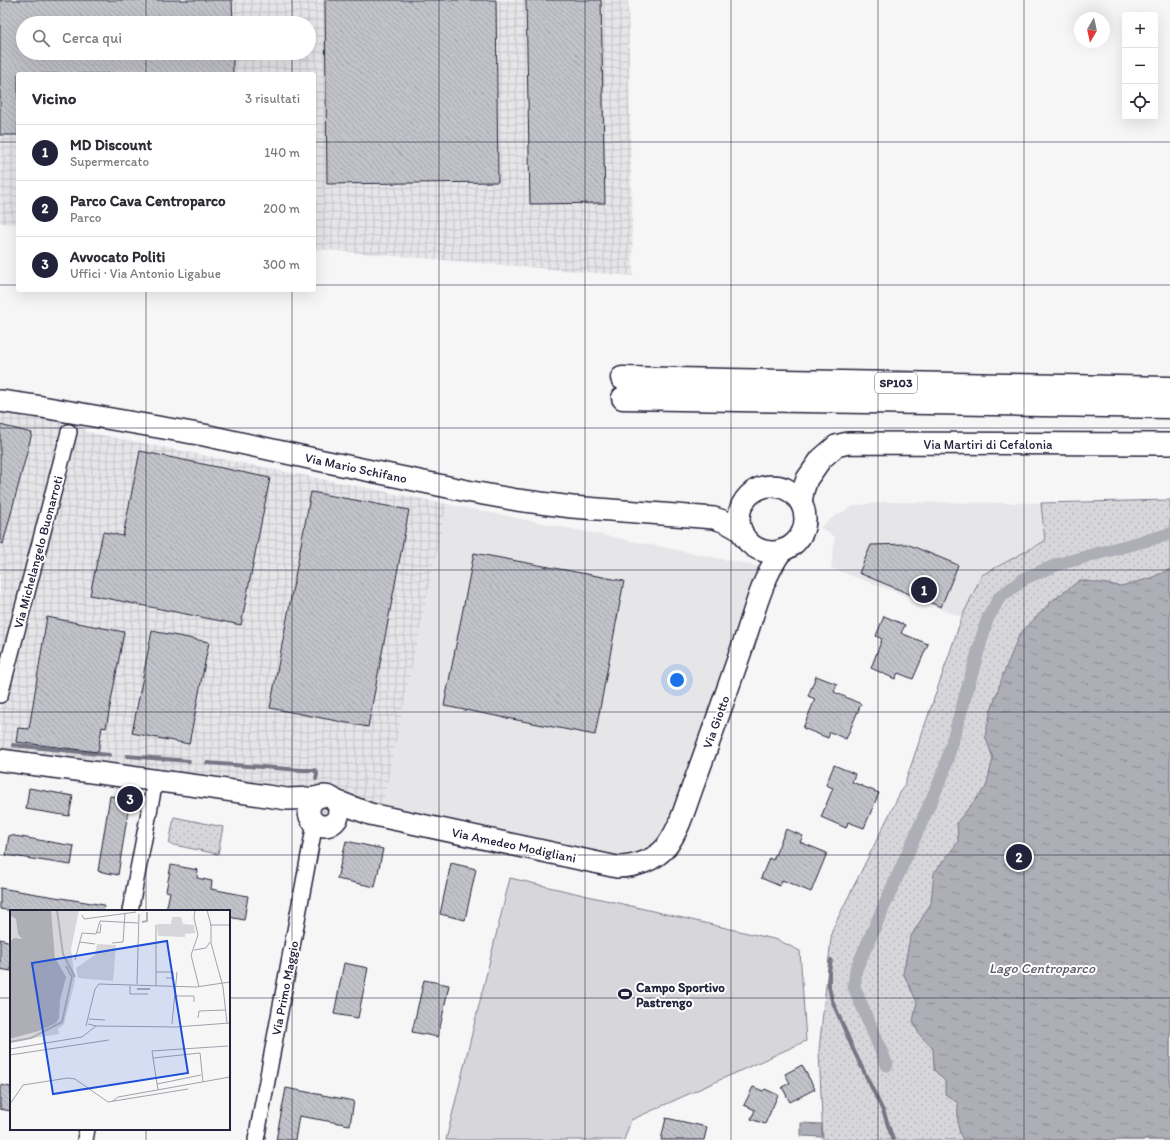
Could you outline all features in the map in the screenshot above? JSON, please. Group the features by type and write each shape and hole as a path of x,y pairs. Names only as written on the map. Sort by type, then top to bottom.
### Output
{"highway":[{"name":"SP103","path":"1170,388 622,388 1170,407"}],"street":[{"name":"Via Mario Schifano","path":"0,401 204,435 323,462 517,500 572,507 714,518 733,525 742,532"},
{"name":"Via Michelangelo Buonarroti","path":"0,695 69,432"},
{"name":"Via Martiri di Cefalonia","path":"801,503 807,480 821,459 836,446 848,443 1170,444"},
{"name":"Via Martiri di Cefalonia","path":"779,487 796,481 815,467"},
{"path":"769,486 779,487 789,491 798,498 805,516 803,530 800,537 794,544 782,550 771,552 756,548 748,542 742,532 739,517 744,502 750,494 769,486"},
{"path":"714,518 744,502"},
{"name":"Via Giotto","path":"756,548 764,563 765,582"},
{"name":"Via Giotto","path":"656,855 668,844 682,815 765,582 782,550"},
{"name":"Via Amedeo Modigliani","path":"0,760 287,799 321,816 370,814 617,867 638,865 656,855"},
{"path":"130,910 155,781"},
{"name":"Via Primo Maggio","path":"256,1140 321,816"},
{"path":"85,1140 87,1130"}],"shaded area":[{"path":"0,0 628,0 633,276 316,249 316,72 16,72 16,224 0,223"},
{"path":"0,413 53,419 81,426 87,432 447,504 381,813 331,793 323,792 314,794 0,757"},
{"path":"883,502 1041,503 1045,541 982,575 962,617 831,568 835,537 820,527 835,516 853,506"},
{"path":"447,504 757,566 760,580 670,833 629,862 381,813"}],"green space":[{"name":"Lago Centroparco","path":"1170,500 1170,1140 823,1140 819,1050 832,930 905,783 962,617 982,575 1045,541 1041,503"},
{"path":"323,800 326,800 334,811 331,818 324,821 316,817 314,812 314,808"},
{"path":"174,817 223,827 218,854 169,844"},
{"path":"510,878 778,940 800,951 806,1041 631,1120 624,1140 446,1140"}],"water":[{"name":"Lago Centroparco","path":"1170,569 1170,1140 963,1140 958,1127 958,1103 945,1094 945,1081 934,1070 933,1049 919,1034 913,1021 917,1002 903,973 910,938 931,903 934,873 958,842 957,822 986,787 993,758 985,736 990,714 1003,675 1019,635 1052,601 1080,580 1121,586 1151,578"},
{"path":"801,1123 822,1124 822,1137 801,1136"}],"building":[{"path":"0,0 232,0 233,16 16,16 16,60 233,60 233,72 16,72 16,135 0,135"},
{"path":"325,0 496,0 498,182 327,184"},
{"path":"526,0 601,0 605,203 530,204"},
{"path":"0,425 32,433 3,544 0,543"},
{"path":"140,451 270,478 241,625 90,595 103,532 123,536"},
{"path":"311,492 409,510 368,727 270,708"},
{"path":"907,544 958,565 941,607 859,573 871,545"},
{"path":"474,553 624,581 595,735 444,706"},
{"path":"884,616 905,625 901,633 928,644 913,679 898,673 895,679 871,668 882,639 876,636"},
{"path":"47,617 124,632 106,728 102,727 98,752 16,742 18,728 29,729"},
{"path":"152,631 209,642 189,744 132,733"},
{"path":"816,676 837,684 834,692 861,704 846,739 830,732 828,738 803,728 815,699 808,696"},
{"path":"834,765 855,774 852,782 879,793 864,828 848,822 846,828 821,817 833,788 826,785"},
{"path":"29,788 73,796 69,816 26,809"},
{"path":"110,796 130,799 118,875 98,871"},
{"path":"786,829 803,836 800,842 827,853 811,892 782,880 780,886 761,878 769,858 773,860"},
{"path":"9,835 74,846 71,865 6,855"},
{"path":"346,841 383,849 375,887 337,879"},
{"path":"451,863 476,869 465,920 440,914"},
{"path":"171,865 198,870 197,878 212,881 211,889 248,896 244,920 230,917 230,910 166,910 170,892 166,891"},
{"path":"0,888 104,905 103,910 10,911 0,909"},
{"path":"0,939 10,942 10,971 0,969"},
{"path":"344,963 368,968 358,1018 334,1014"},
{"path":"424,980 449,985 438,1037 412,1032"},
{"path":"802,1065 815,1089 790,1102 782,1087 790,1083 785,1074"},
{"path":"0,1085 10,1087 10,1111 0,1109"},
{"path":"753,1087 763,1091 765,1089 778,1095 765,1124 751,1119 755,1110 744,1105"},
{"path":"286,1088 354,1101 350,1125 299,1116 295,1140 276,1140"},
{"path":"666,1118 707,1127 704,1140 661,1140"}],"waterway":[{"path":"887,1065 854,987 856,969 943,774 987,620 999,598 1025,578 1059,564 1170,534"},
{"path":"13,745 109,755"},
{"path":"127,756 189,761"},
{"path":"207,763 313,770 316,771 316,779"},
{"path":"831,960 829,987 832,1000 853,1049 884,1113 893,1140"}],"place":[{"name":"MD Discount","path":"924,590"},
{"name":"Avvocato Politi","path":"130,799"},
{"name":"Parco Cava Centroparco","path":"1019,857"},
{"name":"Campo Sportivo Pastrengo","path":"625,994"}]}
